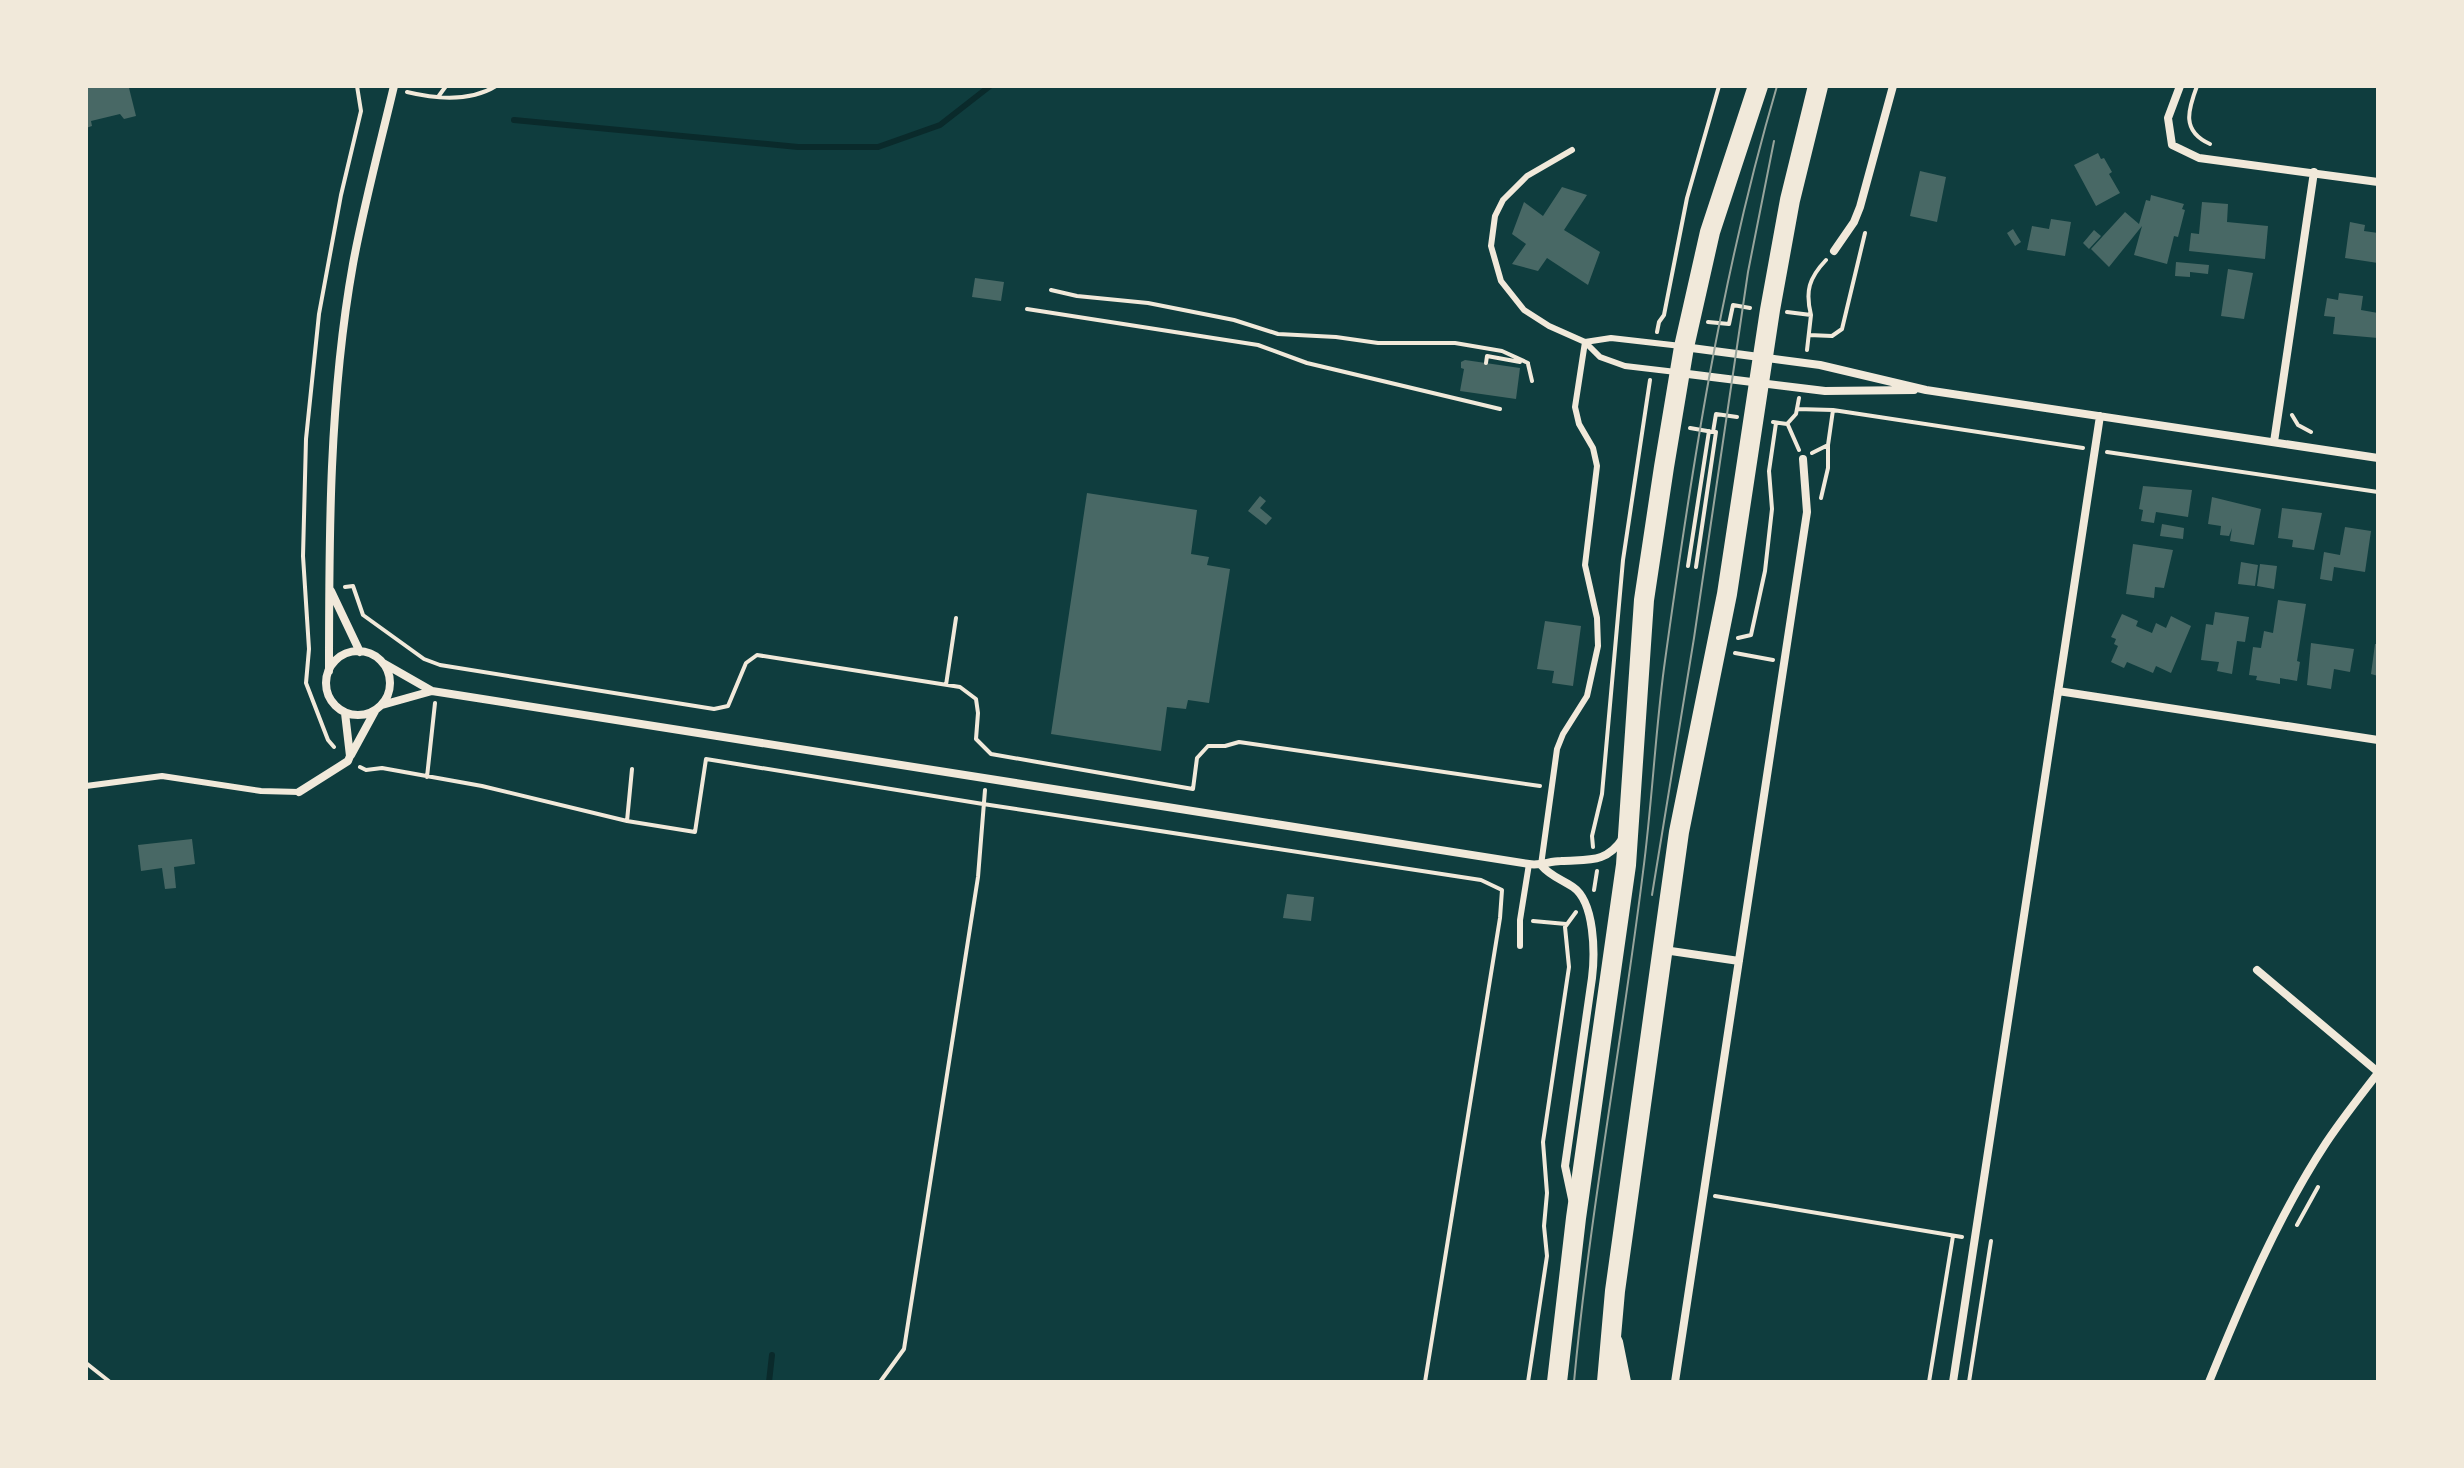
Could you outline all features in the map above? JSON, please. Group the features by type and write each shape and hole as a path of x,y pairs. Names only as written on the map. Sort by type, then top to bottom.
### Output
{"highway":[{"path":"1557,1382 1576,1218 1619,926 1630,825 1644,600 1684,347 1710,232 1758,86"},
{"path":"1607,1382 1611,1320 1679,832 1727,594 1790,200 1818,86"}],"main road":[{"path":"1611,1320 1623,1382"}],"street":[{"path":"1834,251 1854,222 1860,207 1893,86"},
{"path":"2180,86 2168,118 2172,145 2182,151 2199,158 2378,182"},
{"path":"394,87 353,264 338,374 330,468 327,691 333,704 345,713 360,715 434,691"},
{"path":"2274,442 2314,172"},
{"path":"1684,347 1820,365 1926,390 2378,458"},
{"path":"1680,373 1825,391 1926,390"},
{"path":"1953,1382 2100,416"},
{"path":"1675,1382 1807,512 1803,459"},
{"path":"329,587 360,652"},
{"path":"329,671 345,654 360,652 372,655 434,691 1529,864 1602,859 1618,846 1630,825"},
{"path":"299,792 348,761 390,688 389,675 383,663"},
{"path":"2058,691 2378,740"},
{"path":"345,713 350,756"},
{"path":"1541,865 1550,875 1579,893 1588,918 1594,963 1565,1166 1576,1218"},
{"path":"1662,949 1739,961"},
{"path":"2209,1382 2262,1261 2306,1176 2326,1142 2378,1072 2257,970"}],"lane":[{"path":"1572,150 1527,176 1503,200 1495,216 1491,246 1501,281 1515,301 1537,319 1585,342 1600,357 1625,366 1680,373"},
{"path":"1585,342 1611,338 1684,347"},
{"path":"1541,865 1558,744 1585,701 1592,682 1598,646 1598,623 1585,565 1597,466 1593,448 1579,424 1575,407 1585,342"},
{"path":"86,786 162,776 261,791 299,792"},
{"path":"1520,946 1519,927 1529,864"}],"path":[{"path":"328,740 306,683 309,649 303,556 306,439 319,314 341,195 361,111 357,86"},
{"path":"437,97 446,86"},
{"path":"394,87 437,97 468,97 496,86"},
{"path":"1664,315 1687,198 1719,86"},
{"path":"2197,86 2189,107 2191,129 2197,138 2214,145"},
{"path":"1811,315 1807,294 1811,279 1834,251"},
{"path":"1051,290 1077,296 1148,303 1234,320 1278,334 1378,343 1455,343 1502,351 1528,363"},
{"path":"1027,309 1258,345 1307,363 1500,409"},
{"path":"1486,363 1487,356 1528,363"},
{"path":"1528,363 1532,381"},
{"path":"2291,407 2293,419 2298,425 2319,434"},
{"path":"1797,409 1833,410"},
{"path":"1593,847 1592,836 1604,781 1623,560 1644,421"},
{"path":"1740,624 1738,638 1751,635 1765,571 1772,509 1769,471 1776,423"},
{"path":"1787,424 1803,459"},
{"path":"1688,566 1711,431 1716,432 1696,567"},
{"path":"353,586 363,615 424,659 440,665 714,709 728,706 746,663 757,655 960,687 976,699 976,739 991,754 1193,789 1197,758 1208,746 1239,742 1550,787"},
{"path":"946,685 956,618"},
{"path":"1735,653 1784,662"},
{"path":"427,777 434,691 440,665"},
{"path":"366,770 382,768 482,786 627,821 695,832 706,759 1481,880 1502,890 1425,1382"},
{"path":"627,821 632,769"},
{"path":"880,1382 904,1349 978,877 983,804"},
{"path":"1528,1382 1547,1256 1543,1142 1569,967 1566,924"},
{"path":"2292,1234 2322,1179"},
{"path":"1715,1196 1990,1242"},
{"path":"1929,1382 1953,1236"},
{"path":"86,1363 110,1382"}],"building":[{"path":"86,86 129,88 136,116 124,119 120,114 91,121 92,126 86,128"},
{"path":"2098,153 2112,172 2109,174 2120,193 2096,206 2074,165"},
{"path":"1920,171 1946,177 1937,222 1910,216"},
{"path":"1562,187 1587,195 1564,230 1600,252 1588,285 1547,258 1538,271 1512,264 1526,244 1512,234 1524,202 1543,216"},
{"path":"2151,195 2184,204 2178,237 2174,236 2167,264 2134,255 2142,226 2109,267 2091,249 2125,212 2139,224 2146,200 2150,201"},
{"path":"2202,202 2228,204 2227,222 2268,226 2265,259 2189,251 2191,233 2199,234"},
{"path":"2051,219 2071,222 2065,256 2027,250 2032,226 2049,229"},
{"path":"2350,222 2365,225 2364,231 2378,233 2378,263 2345,258"},
{"path":"2013,229 2021,242 2015,246 2007,233"},
{"path":"2094,230 2101,236 2089,249 2083,243"},
{"path":"2176,262 2209,265 2208,274 2190,272 2190,277 2175,276"},
{"path":"2228,269 2253,273 2244,319 2221,316"},
{"path":"975,278 1004,282 1001,301 972,297"},
{"path":"2339,293 2363,296 2361,310 2378,313 2378,338 2333,334 2335,317 2324,316 2327,298 2338,300"},
{"path":"1461,362 1520,368 1516,399 1460,391 1464,369"},
{"path":"2143,486 2192,490 2188,517 2156,512 2154,523 2141,521 2143,510 2139,509"},
{"path":"1087,493 1197,510 1191,554 1209,557 1207,565 1230,569 1209,703 1188,700 1186,709 1167,707 1161,751 1051,734"},
{"path":"1260,496 1266,501 1260,508 1272,518 1266,525 1248,511"},
{"path":"2212,497 2261,509 2254,545 2230,541 2232,528 2229,536 2220,535 2221,526 2208,524"},
{"path":"2282,508 2322,513 2314,550 2292,547 2293,540 2278,538"},
{"path":"2162,524 2184,528 2183,539 2160,536"},
{"path":"2345,527 2371,531 2365,572 2334,567 2332,581 2320,579 2324,552 2340,555"},
{"path":"2133,544 2173,550 2164,588 2155,587 2154,598 2126,594"},
{"path":"2241,562 2258,565 2255,586 2238,584"},
{"path":"2260,564 2277,566 2274,589 2257,586"},
{"path":"2278,600 2306,604 2297,681 2280,678 2280,684 2256,680 2257,676 2249,675 2253,647 2261,648 2264,631 2273,633"},
{"path":"2215,612 2249,617 2245,642 2237,641 2232,674 2217,671 2219,662 2201,660 2206,624 2213,625"},
{"path":"2122,614 2138,621 2136,626 2152,633 2156,623 2166,628 2171,616 2191,626 2171,673 2156,666 2153,673 2127,662 2124,668 2111,662 2118,646 2114,644 2116,639 2111,637"},
{"path":"1545,621 1581,626 1573,686 1552,683 1554,671 1537,669"},
{"path":"2311,643 2354,649 2350,672 2334,669 2331,689 2307,685"},
{"path":"2375,644 2378,644 2378,676 2371,674"},
{"path":"192,839 195,864 174,867 176,888 165,889 162,868 141,871 138,845"},
{"path":"1287,894 1314,897 1311,921 1283,918"}],"waterway":[{"path":"514,120 798,147 878,147 940,125 990,86"},
{"path":"769,1382 772,1355"}],"tram line":[{"path":"1574,1382 1643,872 1661,694 1685,521 1724,302 1777,86"},
{"path":"1652,895 1748,272 1774,141"}]}
